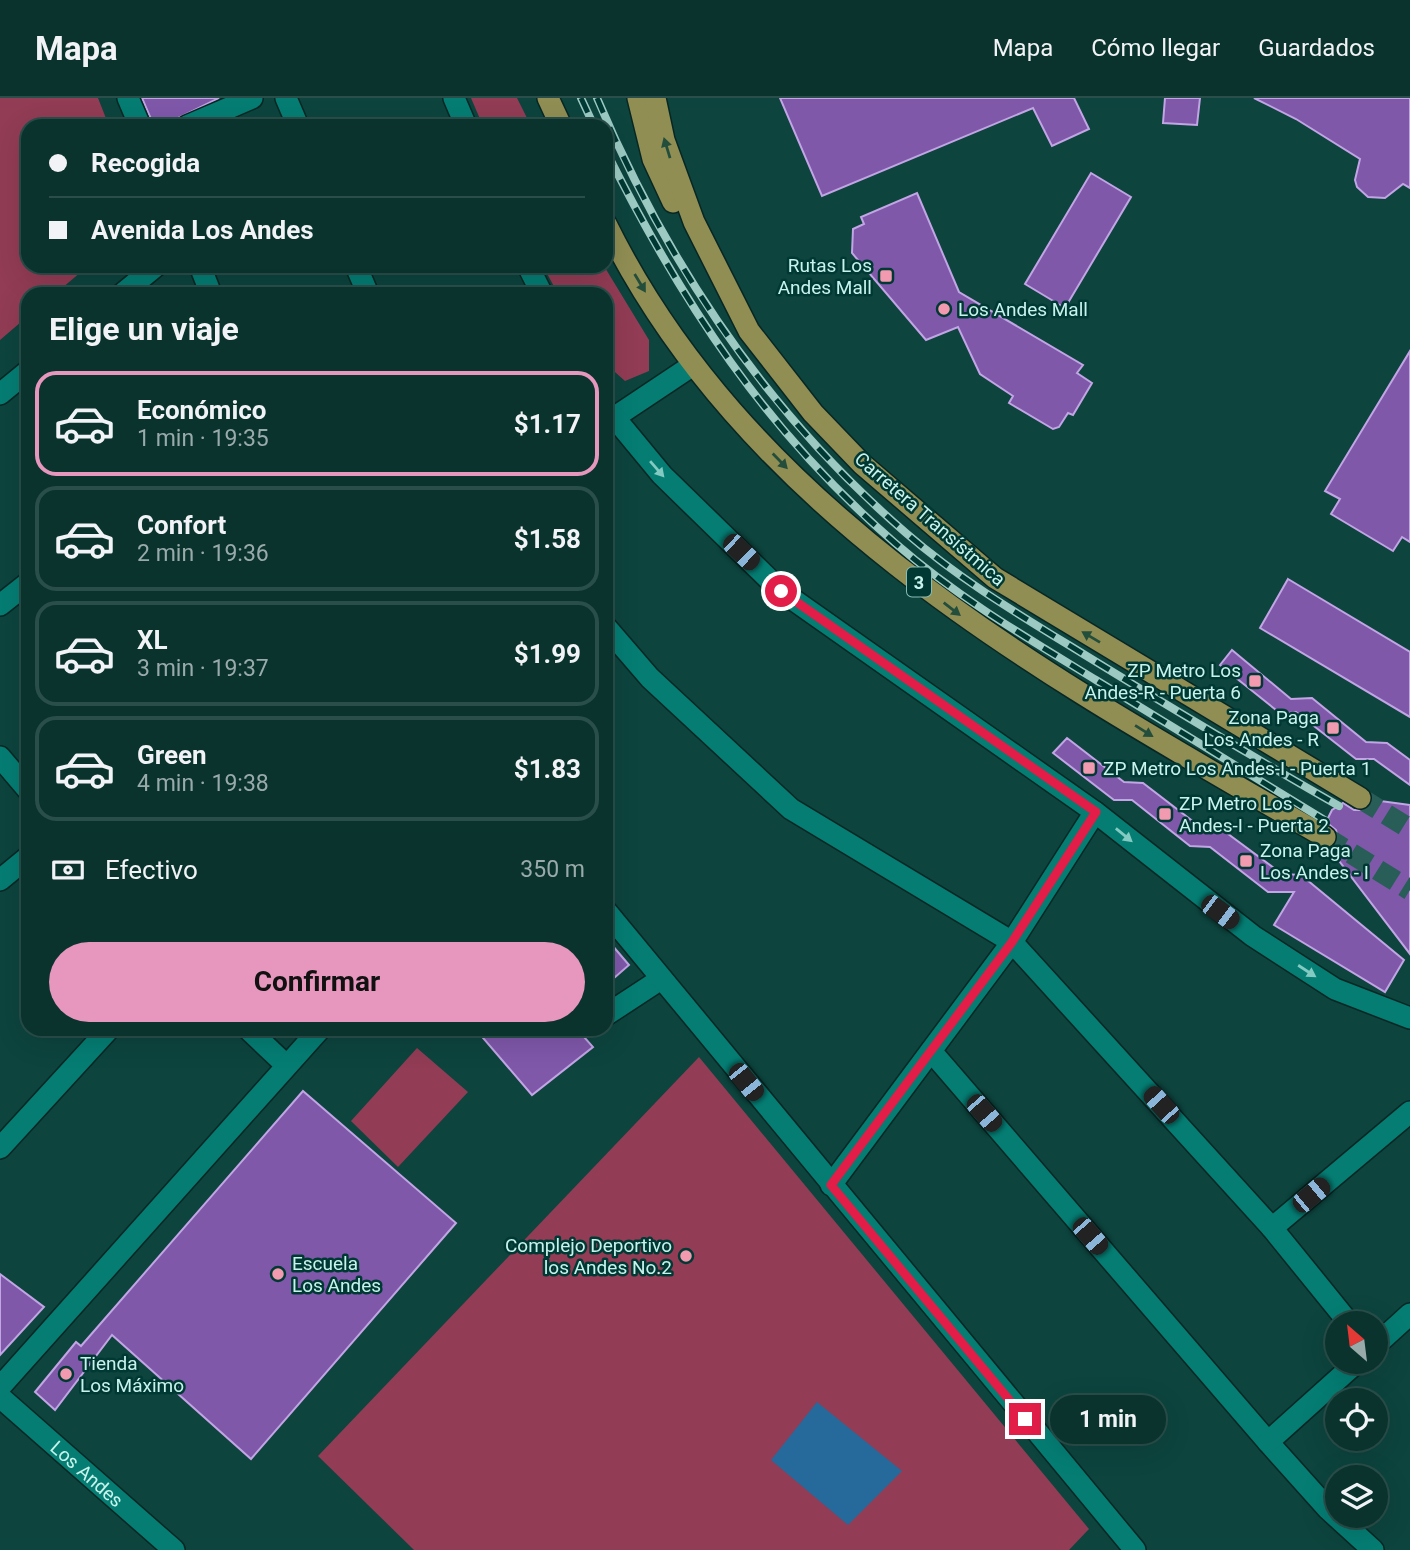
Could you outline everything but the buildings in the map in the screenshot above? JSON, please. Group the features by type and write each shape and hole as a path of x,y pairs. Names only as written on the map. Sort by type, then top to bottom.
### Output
{"main road":[{"path":"548,98 558,119"},
{"path":"557,98 565,119"},
{"path":"638,98 646,139 658,172 675,206 722,281"},
{"name":"Carretera Transístmica","path":"655,98 678,182 722,281 749,331 813,413 862,464 995,578 1360,798"},
{"name":"3","path":"613,237 657,313 693,365 715,393 821,503 959,614 1160,742 1325,837"}],"street":[{"path":"128,98 137,119"},
{"path":"203,119 252,98"},
{"path":"286,98 295,119"},
{"path":"454,98 463,119"},
{"path":"130,287 148,273"},
{"path":"613,412 693,365"},
{"path":"0,394 21,377"},
{"path":"613,421 662,475 781,591 1096,812 1253,936 1335,989 1410,1018"},
{"path":"0,605 21,588"},
{"path":"613,634 650,678 791,810 1012,942 1272,1228 1339,1311"},
{"path":"0,757 21,782"},
{"path":"831,1185 1012,942 1096,812"},
{"path":"0,880 21,863"},
{"path":"613,920 1135,1550"},
{"path":"613,1010 661,979"},
{"path":"0,1148 103,1036"},
{"path":"255,1036 286,1065"},
{"path":"0,1387 313,1036"},
{"path":"931,1051 1268,1442 1328,1509 1373,1550"},
{"path":"1272,1228 1410,1112"},
{"path":"1388,1334 1410,1314"},
{"path":"1268,1442 1344,1374"},
{"name":"Los Andes","path":"0,1398 174,1550"}],"shaded area":[{"path":"0,98 98,98 106,119 21,119 21,273 80,273 63,287 21,287 21,322 0,340"},
{"path":"471,98 517,98 528,119 480,119"},
{"path":"547,273 608,273 649,340 649,371 625,381 613,370 613,287 554,287"},
{"path":"417,1048 468,1092 398,1167 351,1121"},
{"name":"Complejo Deportivo los Andes No.2","path":"699,1057 1089,1529 1069,1550 414,1550 318,1456"}],"water":[{"path":"817,1402 902,1471 848,1525 771,1460"}],"tunnel":[{"path":"1360,798 1410,829"},
{"path":"1325,837 1410,890"}],"railway":[{"path":"581,98 591,119"},
{"path":"597,98 606,119"},
{"path":"613,133 656,220 689,278 726,334 809,438 856,487 948,567 992,597 1339,806"},
{"path":"613,165 665,261 731,362 806,456 895,543 993,616 1326,821"}],"place":[{"name":"Rutas Los Andes Mall","path":"886,276"},
{"name":"Los Andes Mall","path":"944,309"},
{"name":"ZP Metro Los Andes-R - Puerta 6","path":"1255,681"},
{"name":"Zona Paga Los Andes - R","path":"1333,728"},
{"name":"ZP Metro Los Andes-I - Puerta 1","path":"1089,768"},
{"name":"ZP Metro Los Andes-I - Puerta 2","path":"1165,814"},
{"name":"Zona Paga Los Andes - I","path":"1246,861"},
{"name":"Complejo Deportivo los Andes No.2","path":"686,1256"},
{"name":"Escuela Los Andes","path":"278,1274"},
{"name":"Tienda Los Máximo","path":"66,1374"}],"route":[{"path":"781,591 1096,812 1012,942 831,1185 1025,1419"}]}
